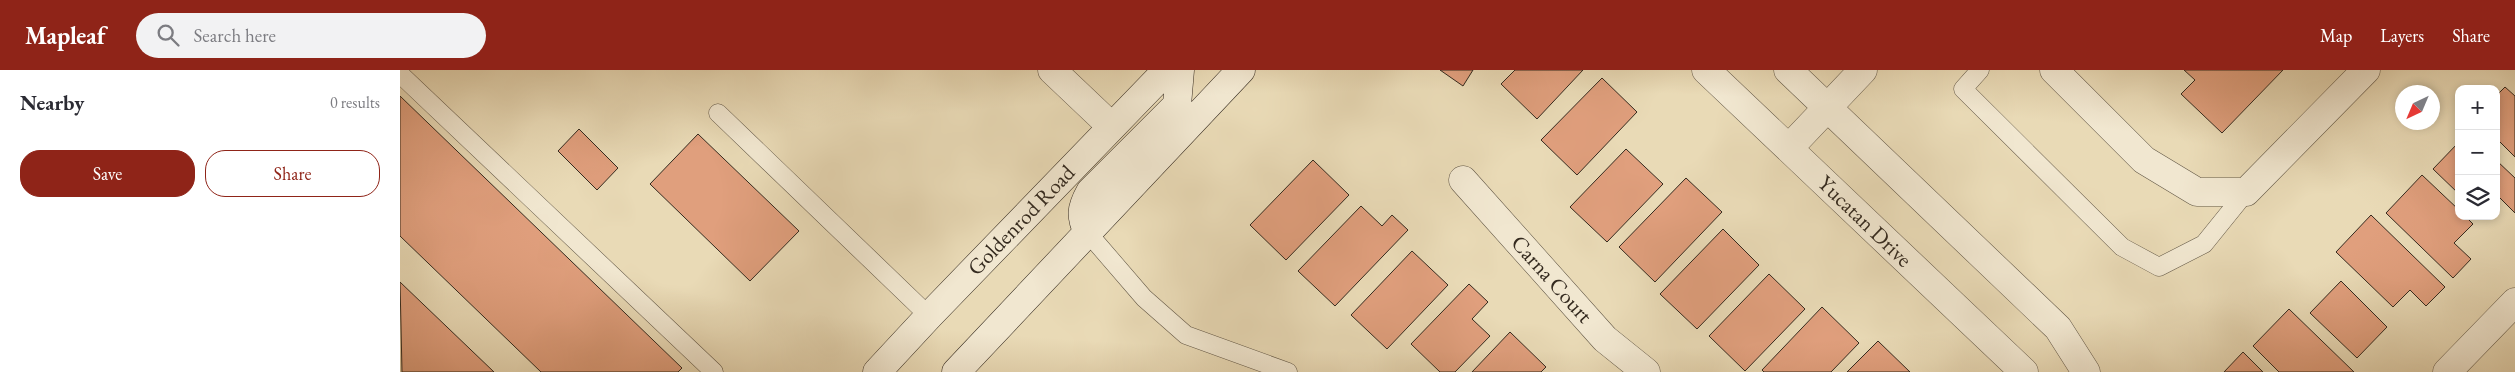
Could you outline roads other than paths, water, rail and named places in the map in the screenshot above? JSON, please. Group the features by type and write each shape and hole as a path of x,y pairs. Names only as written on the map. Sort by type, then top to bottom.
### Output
{"street":[{"path":"1052,70 1111,126"},
{"name":"Goldenrod Road","path":"877,372 1111,126 1167,70"},
{"path":"1088,233 1081,219 1082,207 1090,192 1177,105 1180,70"},
{"path":"956,372 1241,70"},
{"name":"Yucatan Drive","path":"1706,70 2024,372"},
{"path":"1788,70 2058,328 2086,372"},
{"path":"1789,148 1863,70"},
{"path":"2054,70 2144,160 2197,192 2246,192 2366,70"},
{"name":"Carna Court","path":"1463,180 1605,339 1646,372"},
{"path":"2447,372 2515,302"}],"lane":[{"path":"1980,70 1963,89 2122,247 2159,267 2204,244 2246,192"},
{"path":"400,74 714,372"},
{"path":"718,113 929,316"},
{"path":"1088,233 1144,298 1186,335 1288,372"}]}
